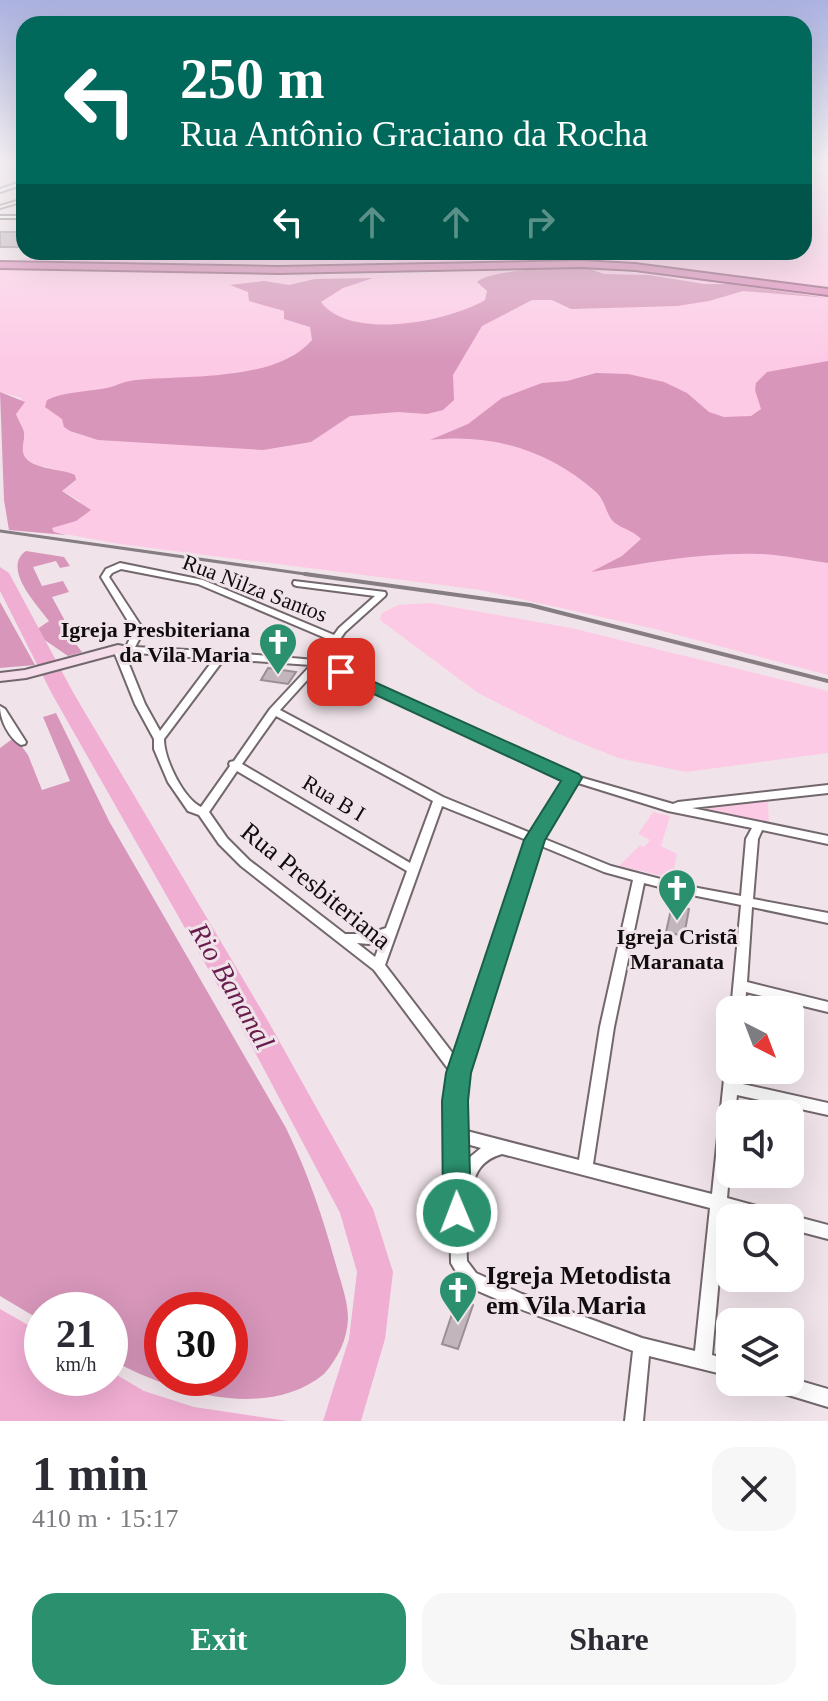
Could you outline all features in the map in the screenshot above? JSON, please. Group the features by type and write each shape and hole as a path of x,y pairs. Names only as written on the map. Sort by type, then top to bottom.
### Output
{"highway":[{"path":"1,263 278,270 581,264 644,268 828,294"},
{"path":"1,263 298,273 600,268 828,294"}],"street":[{"name":"Rua Nilza Santos","path":"124,649 137,634 136,626 105,577 109,571 120,566 200,582 335,639"},
{"path":"203,812 274,711 318,663 335,639 382,594 297,583"},
{"path":"0,677 26,674 124,649 318,663 572,778 668,807 828,840"},
{"name":"Rua Presbiteriana","path":"124,649 140,704 159,739 159,749 173,782 192,808 203,812 223,841 245,863 378,966 459,1073"},
{"path":"159,739 222,655"},
{"path":"0,709 21,742"},
{"path":"274,711 439,800 639,879 828,918"},
{"name":"Rua B I","path":"234,764 412,869"},
{"path":"572,778 535,840 459,1073 456,1135 459,1263 470,1279 533,1306 642,1346 716,1363"},
{"path":"668,807 828,789"},
{"path":"378,966 439,800"},
{"path":"740,996 752,839 758,828"},
{"path":"585,1168 607,1027 639,879"},
{"path":"344,938 369,939 390,931"},
{"path":"741,986 828,1007"},
{"path":"703,1359 730,1084"},
{"path":"730,1087 828,1109"},
{"path":"456,1135 723,1204"},
{"path":"459,1240 469,1170 484,1153 504,1148"},
{"path":"804,1226 828,1232"},
{"path":"634,1421 642,1346"},
{"path":"804,1391 828,1398"}],"shaded area":[{"path":"812,227 828,227 828,289 643,266 315,268 30,260 812,260"},
{"path":"590,269 828,296 828,675 655,629 480,590 120,544 54,532 52,527 76,521 80,501 62,491 76,481 70,475 35,464 25,457 24,432 16,414 22,398 0,392 0,270 307,275"},
{"path":"590,269 604,274 649,275 828,298 743,291 677,306 571,309 552,300 532,300 482,326 453,375 454,400 443,410 427,414 398,412 350,416 311,442 263,450 98,440 70,431 64,427 62,419 45,407 47,400 53,397 131,381 254,370 296,354 312,340 310,327 284,319 284,311 249,301 248,292 230,285 264,281 289,285 315,279 373,278 343,288 321,302 335,314 354,321 400,324 448,315 485,300 487,291 477,282 485,277 530,270"},
{"path":"828,361 828,563 777,555 739,554 675,559 591,572 622,556 641,539 612,520 596,492 578,477 539,455 497,442 430,440 468,424 502,398 542,383 567,381 596,373 628,374 664,382 687,393 709,412 724,417 751,416 761,409 756,383 767,372"},
{"path":"0,392 25,402 16,414 24,432 26,458 37,465 75,475 76,480 62,491 91,510 76,521 52,528 54,532 66,535 9,530 4,500"},
{"path":"26,551 64,557 70,566 60,568 56,561 33,567 42,586 63,581 69,592 52,597 64,619 62,626 82,652 68,656 33,632 49,621 19,577 19,558"},
{"path":"0,602 35,665 0,668"},
{"path":"430,603 571,628 828,691 828,753 686,772 618,758 559,734 478,693 380,620 382,613 398,605"},
{"path":"56,713 109,821 286,1128 308,1179 342,1285 348,1319 344,1341 334,1362 324,1374 301,1388 275,1396 247,1399 213,1396 248,1396 248,1292 144,1292 144,1375 128,1368 128,1292 24,1292 24,1310 0,1296 0,748 15,737 28,755 42,790 70,781 43,717"},
{"path":"768,801 769,827 696,810"},
{"path":"653,812 670,816 661,846 677,854 672,878 619,866 640,845 644,847 650,840 638,834"},
{"path":"0,1309 24,1323 24,1396 128,1396 128,1382 144,1391 144,1396 160,1396 194,1407 288,1421 0,1421"}],"building":[{"path":"0,232 16,232 16,247 0,247"},
{"name":"Igreja Presbiteriana da Vila Maria","path":"268,668 296,672 288,684 261,680"},
{"name":"Igreja Cristã Maranata","path":"672,905 689,909 684,936 666,932"},
{"name":"Igreja Metodista em Vila Maria","path":"457,1299 473,1305 458,1349 442,1344"}],"waterway":[{"name":"Rio Bananal","path":"0,573 63,694 258,1030 356,1209 375,1272 367,1339 342,1421"}],"railway":[{"path":"0,531 319,576"},
{"path":"305,574 530,605 828,681"}],"place":[{"name":"Igreja Presbiteriana da Vila Maria","path":"278,676"},
{"name":"Igreja Cristã Maranata","path":"677,922"},
{"name":"Igreja Metodista em Vila Maria","path":"458,1324"}],"route":[{"path":"341,672 520,757 572,778 535,840 459,1073 455,1101 457,1213"}]}
